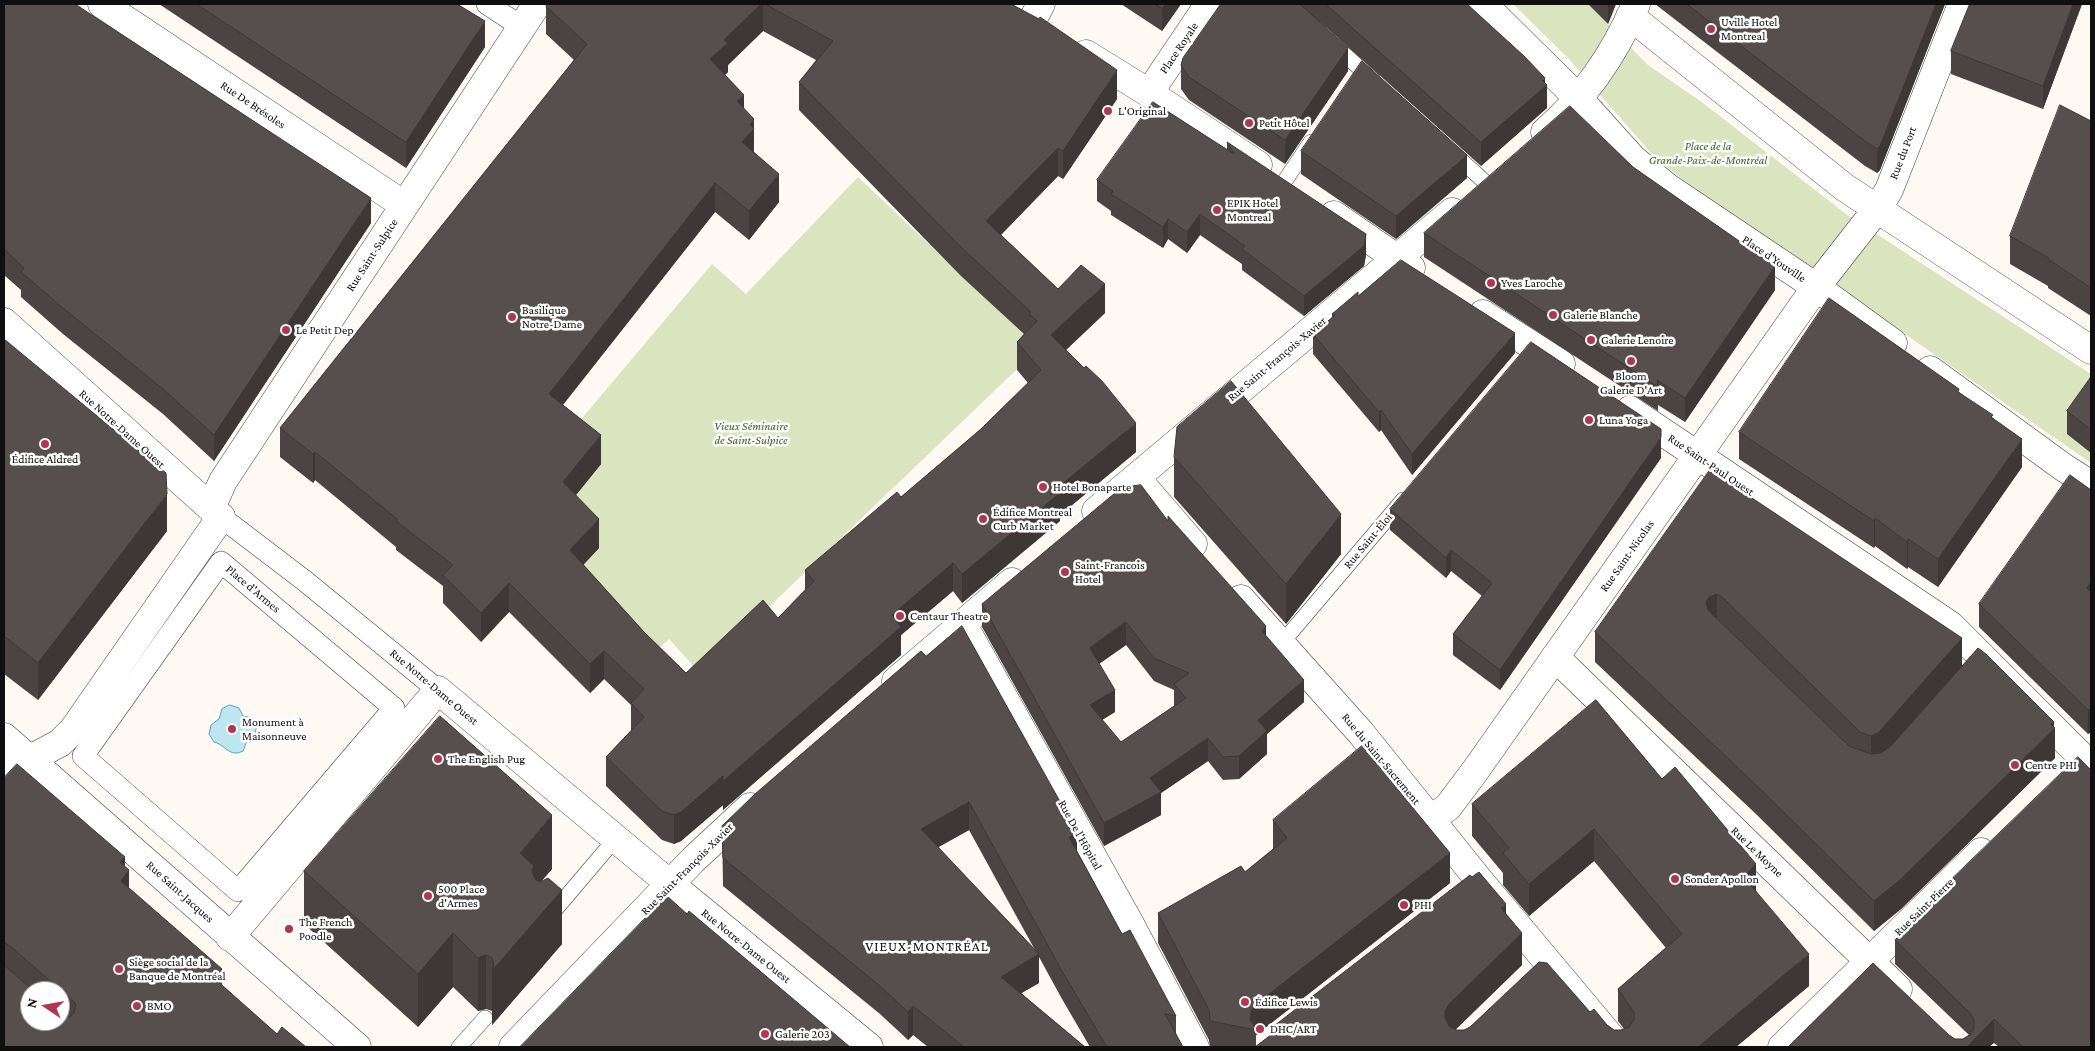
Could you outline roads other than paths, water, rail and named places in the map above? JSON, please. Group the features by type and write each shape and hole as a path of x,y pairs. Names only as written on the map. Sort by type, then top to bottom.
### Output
{"street":[{"name":"Rue De Brésoles","path":"102,4 404,206"},
{"path":"487,4 522,27"},
{"name":"Rue Saint-Sulpice","path":"216,513 223,481 537,4"},
{"name":"Place Royale","path":"1149,92 1209,4"},
{"name":"Place d'Youville","path":"1483,4 1579,99 1633,159 1667,187 1816,287 2063,467 2091,485"},
{"name":"Rue du Port","path":"1816,287 1877,209 1889,190 1962,4"},
{"path":"1008,8 1037,12 1060,38 1149,92 1429,280"},
{"path":"1528,146 1579,99 1622,36 1633,10 1844,186 2091,350"},
{"name":"Rue Saint-François-Xavier","path":"1077,527 1507,165"},
{"name":"Rue Saint-Nicolas","path":"1431,819 1448,807 1816,287"},
{"path":"1461,300 1527,353 1580,377"},
{"name":"Rue Notre-Dame Ouest","path":"4,322 216,513 305,581 869,1047"},
{"name":"Rue Saint-Paul Ouest","path":"1612,398 1950,625 1979,664 2088,758"},
{"name":"Rue du Saint-Sacrement","path":"1136,478 1361,733 1478,880 1619,1047"},
{"path":"4,772 60,743 73,730 216,513"},
{"name":"Place d'Armes","path":"221,562 394,708 238,891 83,756 221,562"},
{"path":"880,694 1033,564"},
{"name":"Rue De l'Hôpital","path":"959,626 970,637 1129,922 1195,1047"},
{"name":"Rue Le Moyne","path":"1555,658 1919,1009"},
{"path":"230,936 438,690"},
{"name":"Rue Saint-Jacques","path":"4,737 357,1047"},
{"path":"2060,775 2088,758"},
{"name":"Rue Saint-François-Xavier","path":"513,1047 670,884 768,792"},
{"name":"Rue Saint-Pierre","path":"1782,1047 1998,835"},
{"path":"1456,897 1478,880"},
{"path":"1528,981 1548,964"}],"lane":[{"path":"1325,36 1383,89"},
{"path":"1350,85 1361,69"},
{"path":"1284,182 1318,133"},
{"path":"1440,141 1486,183"},
{"name":"Rue Saint-Éloi","path":"1281,644 1413,489"},
{"path":"541,926 616,838"},
{"path":"459,1047 485,1018"}],"water":[{"path":"230,705 239,708 243,716 252,718 257,725 254,737 247,741 243,751 238,753 231,752 214,742 209,734 211,725 219,719 222,709"}],"place":[{"name":"Uville Hotel Montreal","path":"1711,29"},
{"name":"L'Original","path":"1108,111"},
{"name":"Petit Hôtel","path":"1249,123"},
{"name":"EPIK Hotel Montreal","path":"1217,210"},
{"name":"Yves Laroche","path":"1491,283"},
{"name":"Galerie Blanche","path":"1553,315"},
{"name":"Basilique Notre-Dame","path":"512,317"},
{"name":"Le Petit Dep","path":"286,330"},
{"name":"Galerie Lenoire","path":"1591,340"},
{"name":"Bloom Galerie D'Art","path":"1631,361"},
{"name":"Luna Yoga","path":"1589,420"},
{"name":"Édifice Aldred","path":"45,444"},
{"name":"Hotel Bonaparte","path":"1043,487"},
{"name":"Édifice Montreal Curb Market","path":"983,519"},
{"name":"Saint-Francois Hotel","path":"1065,572"},
{"name":"Centaur Theatre","path":"900,616"},
{"name":"Monument à Maisonneuve","path":"232,729"},
{"name":"The English Pug","path":"438,759"},
{"name":"Centre PHI","path":"2015,765"},
{"name":"Sonder Apollon","path":"1675,879"},
{"name":"500 Place d'Armes","path":"428,896"},
{"name":"PHI","path":"1404,905"},
{"name":"The French Poodle","path":"289,929"},
{"name":"Siège social de la Banque de Montréal","path":"119,969"},
{"name":"Édifice Lewis","path":"1245,1002"},
{"name":"BMO","path":"137,1006"},
{"name":"DHC/ART","path":"1260,1029"},
{"name":"Galerie 203","path":"765,1034"}],"district":[{"name":"VIEUX-MONTRÉAL","path":"927,947"}],"park label":[{"name":"Place de la Grande-Paix-de-Montréal","path":"1708,153"},
{"name":"Vieux Séminaire de Saint-Sulpice","path":"751,433"}]}
